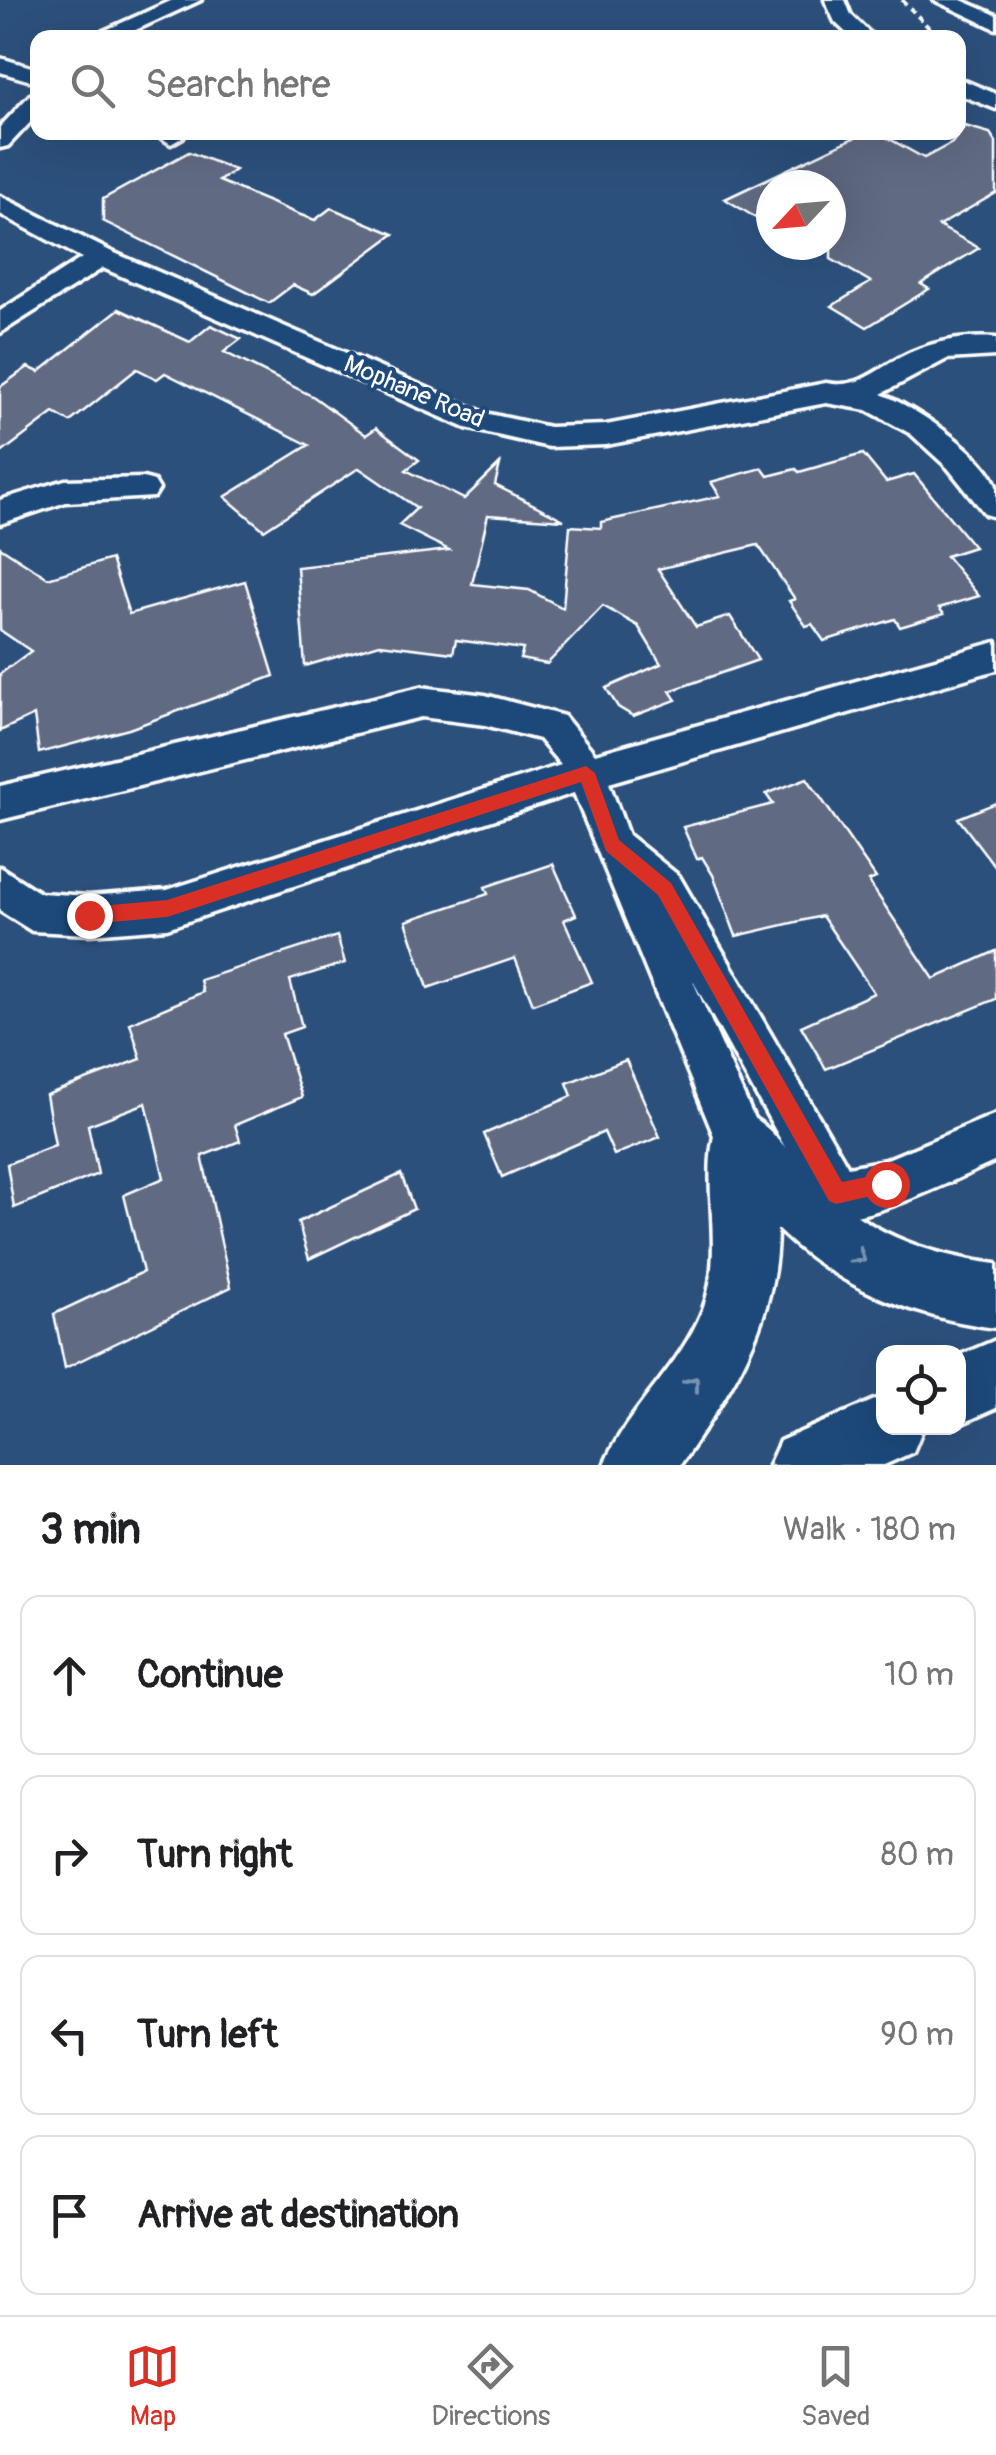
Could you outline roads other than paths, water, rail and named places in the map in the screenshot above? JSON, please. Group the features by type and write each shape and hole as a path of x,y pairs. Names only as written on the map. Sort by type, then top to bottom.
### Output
{"main road":[{"path":"740,1140 812,1197 865,1262 914,1284 996,1296"},
{"path":"639,1465 711,1359 736,1312 745,1262 747,1216 740,1140"},
{"path":"966,1388 996,1373"},
{"path":"804,1465 876,1434"}],"street":[{"path":"117,30 190,0"},
{"path":"835,0 856,30"},
{"path":"944,0 996,23"},
{"path":"0,65 30,72"},
{"path":"966,89 996,102"},
{"path":"0,141 30,109"},
{"name":"Mophane Road","path":"0,204 101,257 478,421 549,438 606,435 826,393 875,402 922,427 959,460 996,506"},
{"path":"0,324 101,257"},
{"path":"853,398 937,350 954,346 996,347"},
{"path":"0,512 65,491 143,490"},
{"path":"0,886 32,912 89,915 167,909 586,773 996,656"},
{"path":"0,803 421,702 486,710 551,727 586,773 612,845 740,1140"},
{"path":"612,845 664,889 812,1197 886,1184 996,1137"}]}
